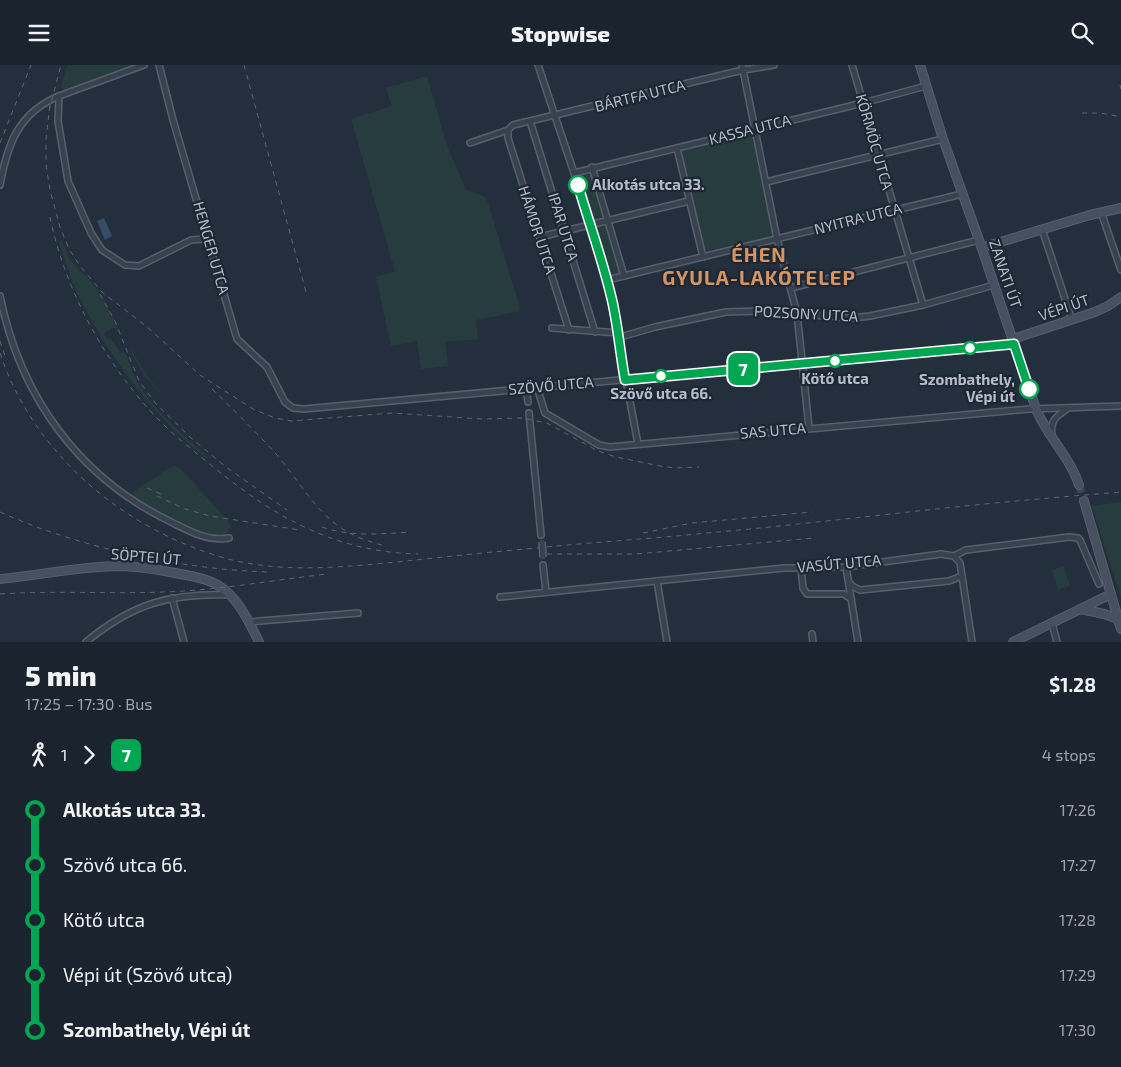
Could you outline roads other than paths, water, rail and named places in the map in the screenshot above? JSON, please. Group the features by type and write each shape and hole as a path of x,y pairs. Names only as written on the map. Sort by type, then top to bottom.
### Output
{"street":[{"path":"0,185 8,150 20,127 39,107 59,96 144,65"},
{"name":"HENGER UTCA","path":"159,65 173,120 237,339 267,367 285,401 293,408 298,409"},
{"path":"538,65 607,280 638,444"},
{"name":"BÁRTFA UTCA","path":"470,143 508,130 513,125 554,117 742,68 774,65"},
{"name":"KÖRMÖC UTCA","path":"852,65 923,305"},
{"name":"ZANATI ÚT","path":"920,65 962,194 983,245 994,285 1036,409 1052,439 1072,466 1079,485"},
{"path":"742,68 778,239 797,313 809,428"},
{"name":"KASSA UTCA","path":"574,173 592,167 863,103 926,85"},
{"path":"59,96 58,121 68,181 102,250 125,265 139,266 191,240 204,239 210,244"},
{"name":"IPAR UTCA","path":"530,121 595,332"},
{"name":"HÁMOR UTCA","path":"508,130 508,139 568,330"},
{"path":"766,182 943,139"},
{"path":"677,148 702,257"},
{"path":"592,167 624,276"},
{"name":"NYITRA UTCA","path":"607,280 962,194"},
{"path":"540,237 689,201"},
{"path":"791,289 909,259 983,245 1121,208"},
{"path":"1101,212 1121,270"},
{"path":"1042,229 1072,320"},
{"name":"POZSONY UTCA","path":"552,328 618,335 726,312 751,311 844,318 862,317 923,305 994,285"},
{"path":"0,296 7,329 22,369 58,430 84,461 140,506 198,534 217,540 228,538"},
{"name":"VÉPI ÚT","path":"1013,342 1108,306 1121,297"},
{"name":"SZÖVŐ UTCA","path":"298,409 803,364 1013,342"},
{"name":"SAS UTCA","path":"537,387 545,413 594,442 610,447 1036,409 1121,406"},
{"path":"526,388 528,402"},
{"path":"1052,439 1050,426 1067,409"},
{"path":"529,413 541,535"},
{"path":"1084,501 1121,629"},
{"name":"VASÚT UTCA","path":"500,597 801,567 846,567 941,554 954,555 966,550 1074,537 1078,538 1083,545 1099,585"},
{"path":"542,542 543,557"},
{"path":"954,555 958,560 962,576 972,642"},
{"path":"544,565 546,592"},
{"name":"SÖPTEI ÚT","path":"0,579 100,567 134,567 202,578 221,587 231,595 249,622 259,642"},
{"path":"801,567 803,589 808,594 844,594 851,599"},
{"path":"846,567 858,642"},
{"path":"849,583 860,590 949,581 962,576"},
{"path":"657,581 667,642"},
{"path":"851,599 860,590"},
{"path":"86,642 103,628 124,615 149,604 172,598 202,594 231,595"},
{"path":"1013,642 1111,595"},
{"path":"172,598 184,642"},
{"path":"1081,609 1118,619"},
{"path":"249,622 358,613"},
{"path":"1052,623 1057,642"},
{"path":"812,634 813,642"}],"water":[{"path":"104,218 112,236 105,240 97,221"}],"tunnel":[{"path":"1079,485 1084,501"}],"railway":[{"path":"0,143 31,65"},
{"path":"49,111 61,65"},
{"path":"244,65 306,292"},
{"path":"1120,85 1121,89"},
{"path":"50,105 46,139 46,165 50,190 60,227 69,249 80,266 102,292 146,326 200,375 253,409 275,418 291,421 392,413 482,419 521,418 547,423 598,451 616,457 675,468 699,467"},
{"path":"1082,113 1101,113 1121,117"},
{"path":"50,217 66,271 89,323 119,372 167,428 258,501 307,528 333,539 360,547 388,552 418,554"},
{"path":"100,294 115,321 139,381 156,404 190,437 226,467 287,510"},
{"path":"0,341 6,359"},
{"path":"0,353 15,390 36,425 61,457 90,485 122,510 157,531 194,548 232,560 273,567 356,566 1121,492"},
{"path":"212,389 277,455 321,511 346,531 362,539 382,545"},
{"path":"147,488 165,496"},
{"path":"157,496 185,509 210,516 300,530"},
{"path":"0,512 63,536 131,554 200,566 267,572"},
{"path":"643,533 692,523 812,512"},
{"path":"322,527 355,534 410,532"},
{"path":"547,554 636,554 814,538"},
{"path":"0,594 183,591 328,574"}],"place":[{"name":"Alkotás utca 33.","path":"578,185"},
{"name":"Kötő utca","path":"835,361"},
{"name":"Szövő utca 66.","path":"661,376"},
{"name":"Szombathely, Vépi út","path":"1029,389"}],"district":[{"name":"ÉHEN GYULA-LAKÓTELEP","path":"759,266"}]}
